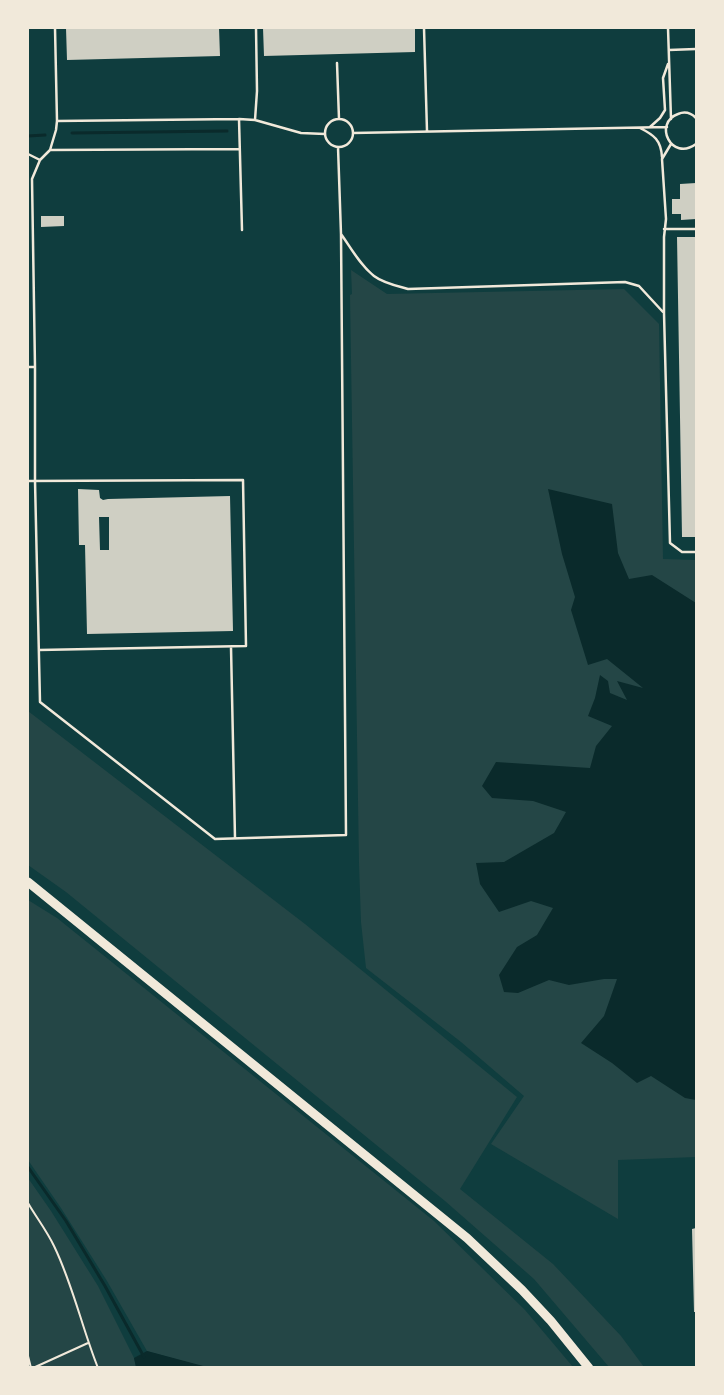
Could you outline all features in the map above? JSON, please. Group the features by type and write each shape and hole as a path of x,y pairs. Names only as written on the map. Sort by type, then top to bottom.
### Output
{"main road":[{"path":"28,882 467,1238 522,1290 551,1321 589,1368"}],"lane":[{"path":"55,28 56,130 50,150 40,160 32,179 35,481 40,702 215,839 346,835 341,234 338,147"},
{"path":"255,120 257,91 256,28"},
{"path":"424,28 427,131"},
{"path":"668,28 671,119"},
{"path":"669,50 696,49"},
{"path":"649,127 660,118 665,110 664,78 669,60"},
{"path":"337,63 340,119"},
{"path":"696,117 680,113 671,119 666,127 666,133 671,144 676,147 686,149 696,144"},
{"path":"57,121 239,118 255,120 301,133 325,134"},
{"path":"239,118 242,230"},
{"path":"340,119 347,122 353,133 350,142 338,147 330,144 325,134 327,125 340,119"},
{"path":"638,127 653,134 662,147 666,219 664,229 664,313 670,543 682,552 696,552"},
{"path":"353,133 666,127"},
{"path":"662,159 671,144"},
{"path":"50,150 239,148"},
{"path":"28,154 40,160"},
{"path":"664,229 696,229"},
{"path":"341,234 361,262 374,276 408,289 625,282 639,286 664,313"},
{"path":"28,241 33,241"},
{"path":"28,367 35,367"},
{"path":"28,482 243,480 246,646 39,650"},
{"path":"231,647 235,838"}],"path":[{"path":"28,1203 54,1246 70,1285 98,1368"},
{"path":"28,1356 32,1368 88,1343"}],"shaded area":[{"path":"351,270 387,294 624,289 659,324 663,559 696,560 696,1157 618,1160 618,1219 491,1144 524,1096 461,1042 366,968 361,922 359,863"},
{"path":"548,489 612,504 618,553 629,579 652,575 696,603 696,1100 685,1098 651,1076 637,1083 612,1063 581,1043 604,1016 617,979 604,979 569,985 549,980 518,993 504,992 499,975 517,947 537,935 553,908 531,901 499,912 480,884 476,863 504,862 554,833 566,812 533,801 492,798 482,786 496,762 590,768 596,746 612,726 588,716 595,698 600,675 608,681 610,693 627,700 617,681 643,688 607,659 588,665 571,610 575,597 562,554"},
{"path":"28,711 305,924 517,1097 460,1189 553,1264 621,1336 644,1367 609,1367 534,1279 445,1201 66,892 28,865"},
{"path":"28,900 57,918 434,1221 525,1310 573,1367 207,1368 147,1351 107,1281 28,1160"},
{"path":"28,1178 98,1286 134,1358 136,1367 28,1367"},
{"path":"147,1351 207,1367 136,1367 134,1358"}],"building":[{"path":"66,28 219,28 220,56 67,60"},
{"path":"263,28 415,28 415,52 264,56"},
{"path":"696,183 696,219 681,220 681,214 672,214 672,199 680,199 680,184"},
{"path":"41,216 64,216 64,226 41,227"},
{"path":"677,237 696,237 696,537 682,537"},
{"path":"78,489 99,490 100,498 103,500 230,496 233,631 87,634 85,545 79,545","holes":["99,517 109,517 109,550 100,550"]},
{"path":"696,1228 696,1312 694,1312 692,1229"}],"waterway":[{"path":"72,133 227,131"},
{"path":"28,136 45,135"},
{"path":"28,1167 66,1221 144,1357"}]}
